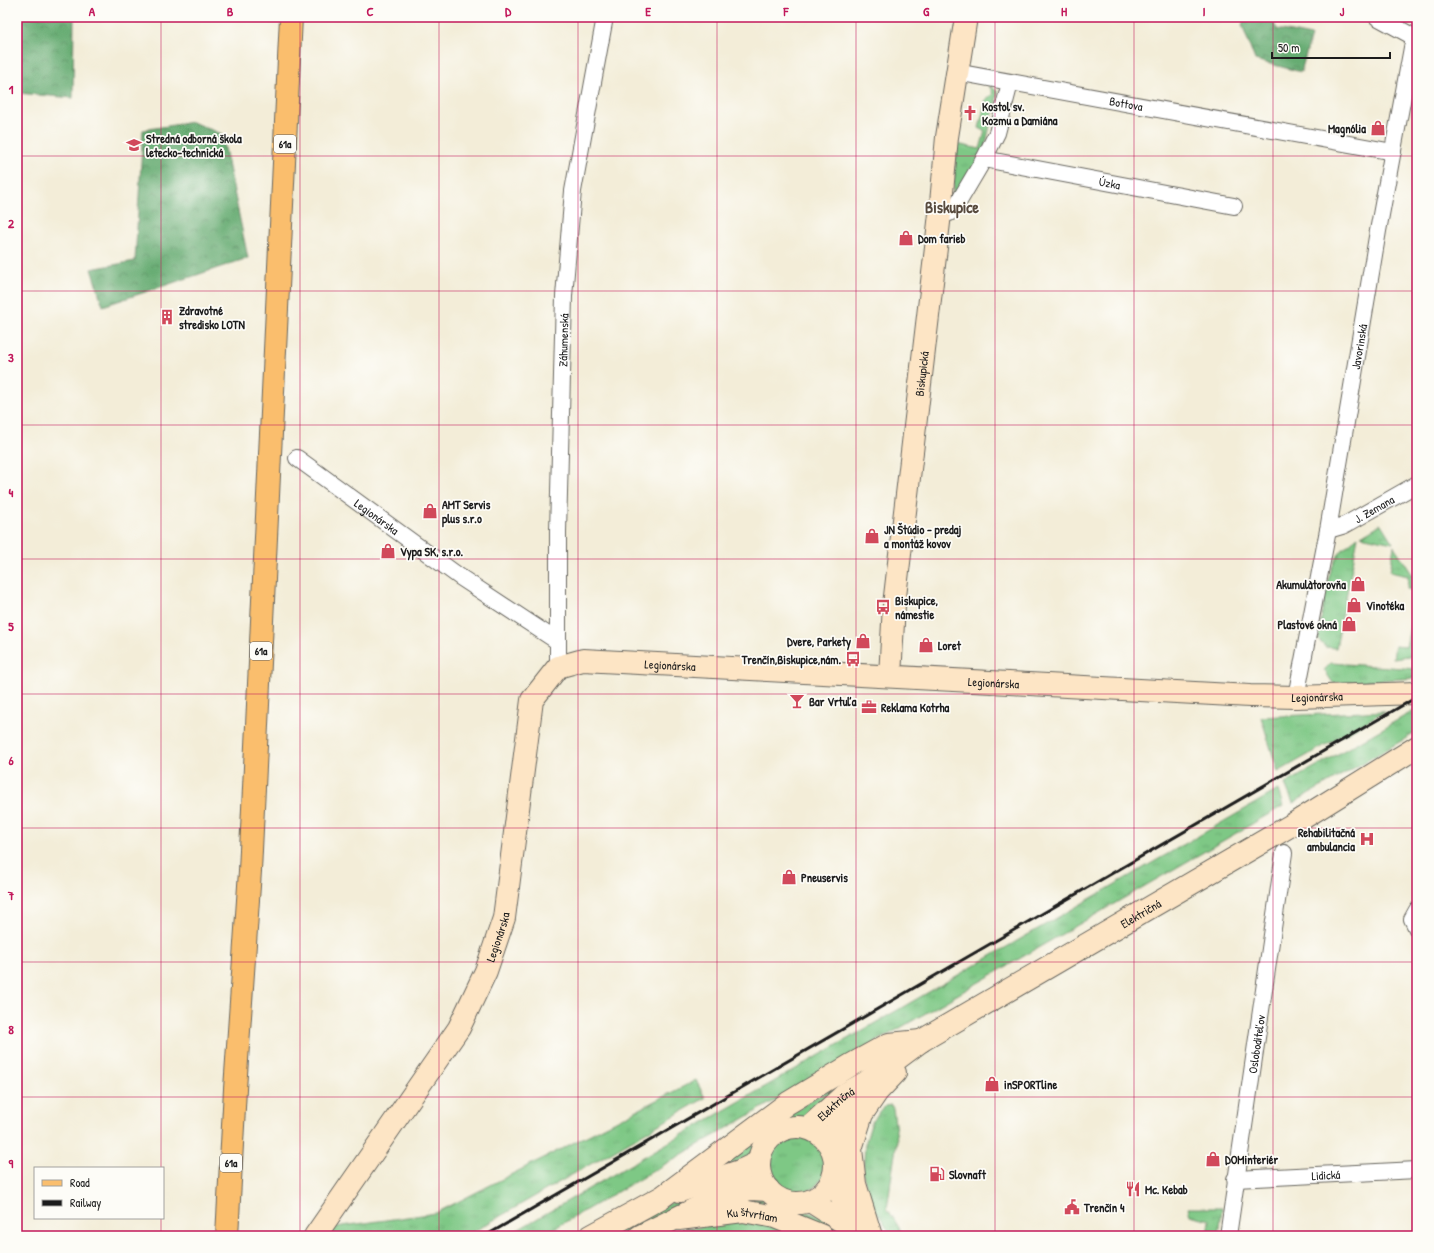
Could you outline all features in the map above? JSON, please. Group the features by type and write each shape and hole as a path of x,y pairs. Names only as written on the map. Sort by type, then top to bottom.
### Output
{"main road":[{"path":"274,379 269,186 278,17"},
{"name":"61a","path":"227,1236 234,1089 250,872 291,17"}],"street":[{"name":"Záhumenská","path":"558,667 557,641 564,296 573,191 605,17"},
{"name":"Biskupická","path":"890,676 894,605 940,214 947,137 956,72 966,17"},
{"name":"Javorinská","path":"1296,697 1328,530 1378,231 1415,37 1377,17"},
{"path":"940,214 949,213 955,208 984,159 997,133 1010,83 956,72"},
{"name":"Bottova","path":"1010,83 1394,152"},
{"name":"Úzka","path":"984,159 1234,206"},
{"name":"Legionárska","path":"297,458 460,577 557,641"},
{"name":"J. Zemana","path":"1328,530 1345,525 1417,484"},
{"name":"Legionárska","path":"315,1236 459,1028 486,971 504,918 532,700 558,667 583,660 1296,697 1414,694"},
{"name":"Električná","path":"808,1128 845,1094 865,1083 921,1041 1295,823 1417,747"},
{"name":"Osloboditeľov","path":"1228,1236 1235,1179 1284,853"},
{"path":"1417,910 1412,919 1417,929"},
{"path":"591,1236 662,1197 788,1103 889,1044 921,1041"},
{"path":"871,1236 855,1184 851,1149 862,1114 877,1092 896,1072 921,1041"},
{"name":"Električná","path":"830,1146 837,1128 865,1083"},
{"path":"834,1176 828,1187 820,1195 810,1201 798,1203 787,1202 769,1190 763,1182 759,1162 767,1141 775,1133 785,1128 797,1126 808,1128 825,1138 830,1146 835,1161 834,1176 842,1198 868,1236"},
{"path":"662,1197 740,1171 759,1162"},
{"name":"Lidická","path":"1235,1179 1417,1170"},
{"path":"640,1236 711,1201 750,1189 769,1190"},
{"path":"810,1201 843,1222 858,1236"},
{"name":"Ku štvrtiam","path":"679,1218 743,1211 776,1217 822,1236"}],"green space":[{"path":"17,17 74,17 73,98 17,93"},
{"path":"1245,17 1270,17 1277,29 1311,36 1301,72 1255,60 1242,25"},
{"path":"989,85 998,92 984,151 952,208 957,144 980,149 985,131 979,128 986,99 993,94"},
{"path":"192,122 222,134 248,258 103,306 91,269 135,261 143,130"},
{"path":"1381,524 1393,543 1361,536"},
{"path":"1358,537 1336,648 1325,647 1318,639 1329,578 1339,554"},
{"path":"1394,546 1417,582 1417,591 1407,589 1408,576 1390,572"},
{"path":"1417,591 1417,655 1393,658 1395,646 1406,647"},
{"path":"1331,663 1417,669 1417,678 1333,683 1324,670"},
{"path":"1417,709 1417,732 1293,803 1285,784"},
{"path":"1385,711 1278,772 1261,717"},
{"path":"1278,790 1283,806 541,1236 507,1236"},
{"path":"872,1060 820,1108 804,1119 786,1121 775,1125 761,1136 749,1156 701,1178 733,1152"},
{"path":"696,1080 705,1098 466,1236 328,1236 336,1227 436,1213"},
{"path":"891,1105 893,1108 897,1140 887,1208 904,1236 892,1236 869,1199 863,1174 865,1145 872,1121 885,1106"},
{"path":"797,1137 808,1139 817,1145 823,1154 825,1165 823,1176 817,1185 808,1191 797,1193 786,1191 777,1185 771,1176 769,1165 771,1154 777,1145 786,1139"},
{"path":"752,1170 755,1183 646,1223 620,1236 605,1236 642,1215"},
{"path":"739,1198 762,1198 783,1208 802,1210 825,1218 842,1236 830,1236"},
{"path":"1188,1208 1222,1208 1219,1236 1208,1236 1210,1220 1190,1215"},
{"path":"726,1221 769,1223 809,1236 668,1236 673,1233"}],"railway":[{"path":"485,1236 1417,697"}],"place":[{"name":"Kostol sv. Kozmu a Damiána","path":"970,113"},
{"name":"Magnólia","path":"1378,128"},
{"name":"Stredná odborná škola letecko-technická","path":"134,145"},
{"name":"Dom farieb","path":"906,238"},
{"name":"Zdravotné stredisko LOTN","path":"167,317"},
{"name":"AMT Servis plus s.r.o","path":"430,511"},
{"name":"JN Štúdio - predaj a montáž kovov","path":"872,536"},
{"name":"Vypa SK, s.r.o.","path":"388,551"},
{"name":"Akumulàtorovňa","path":"1358,584"},
{"name":"Vinotéka","path":"1354,605"},
{"name":"Biskupice, námestie","path":"883,607"},
{"name":"Plastové okná","path":"1349,624"},
{"name":"Dvere, Parkety","path":"863,641"},
{"name":"Loret","path":"926,645"},
{"name":"Trenčín,Biskupice,nám.","path":"853,659"},
{"name":"Bar Vrtuľa","path":"797,701"},
{"name":"Reklama Kotrha","path":"869,707"},
{"name":"Rehabilitačná ambulancia","path":"1367,839"},
{"name":"Pneuservis","path":"789,877"},
{"name":"inSPORTline","path":"992,1084"},
{"name":"DOMinteriér","path":"1213,1159"},
{"name":"Slovnaft","path":"937,1174"},
{"name":"Mc. Kebab","path":"1133,1189"},
{"name":"Trenčín 4","path":"1072,1207"}],"district":[{"name":"Biskupice","path":"952,207"}]}
